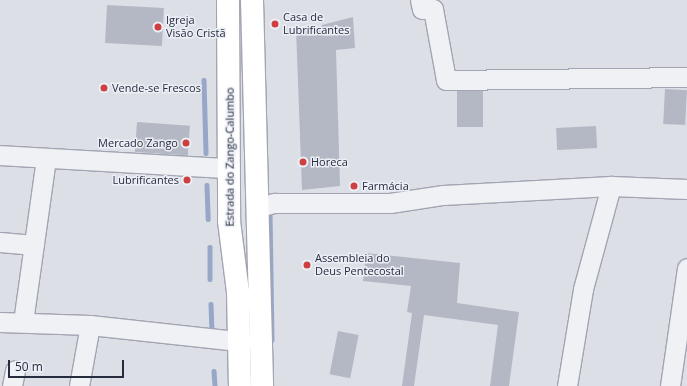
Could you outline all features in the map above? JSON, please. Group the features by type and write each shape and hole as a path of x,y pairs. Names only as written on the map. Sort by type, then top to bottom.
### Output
{"main road":[{"name":"Estrada do Zango-Calumbo","path":"228,0 229,221 238,292 240,386"},
{"path":"252,0 259,207 262,386"}],"street":[{"path":"420,0 422,9 433,9 446,80 687,77"},
{"path":"0,155 46,160 228,168"},
{"path":"23,322 46,160"},
{"path":"259,207 274,202 390,203 443,195 611,186 687,189"},
{"path":"567,386 583,289 611,186"},
{"path":"0,242 34,245"},
{"path":"670,386 687,268"},
{"path":"0,322 90,325 238,341"},
{"path":"80,386 90,325"}],"building":[{"path":"107,5 164,8 162,46 105,43"},
{"path":"353,17 355,48 336,50 340,186 302,190 296,28 322,28 322,25"},
{"path":"665,89 687,90 685,125 663,124"},
{"path":"457,91 483,91 483,127 457,127"},
{"path":"137,122 190,126 188,156 135,152"},
{"path":"596,126 597,148 557,150 556,128"},
{"path":"366,253 460,263 457,303 519,312 509,386 490,386 498,325 424,315 414,386 402,386 412,313 407,312 411,286 363,281"},
{"path":"338,331 359,335 350,378 330,374"}],"waterway":[{"path":"204,80 206,153"},
{"path":"207,185 208,219"},
{"path":"270,212 272,340"},
{"path":"210,247 210,279"},
{"path":"211,304 212,330"},
{"path":"214,371 215,386"}],"place":[{"name":"Casa de Lubrificantes","path":"275,24"},
{"name":"Igreja Visão Cristã","path":"158,27"},
{"name":"Vende-se Frescos","path":"104,88"},
{"name":"Mercado Zango","path":"186,143"},
{"name":"Horeca","path":"303,162"},
{"name":"Lubrificantes","path":"187,180"},
{"name":"Farmácia","path":"354,186"},
{"name":"Assembleia do Deus Pentecostal","path":"307,265"}]}
